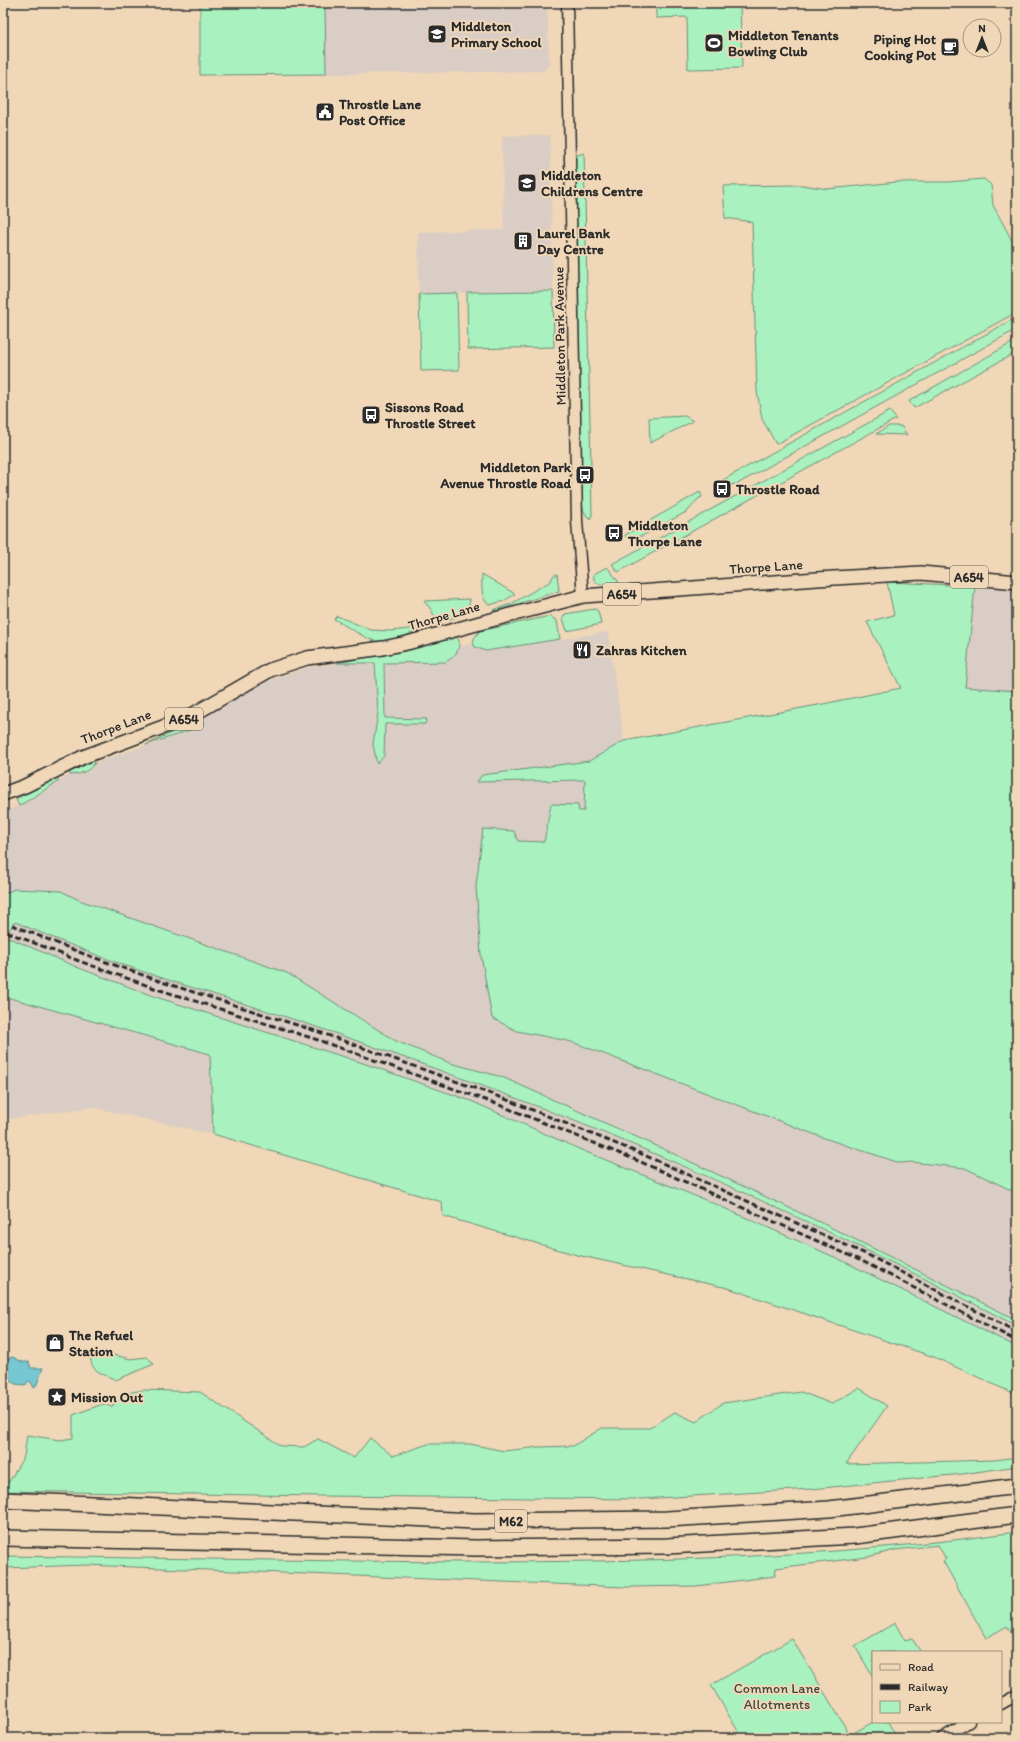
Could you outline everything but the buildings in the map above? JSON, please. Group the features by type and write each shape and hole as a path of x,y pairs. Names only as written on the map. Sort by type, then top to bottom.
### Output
{"highway":[{"name":"M62","path":"3,1500 475,1521 667,1519 829,1509 1017,1486"},
{"name":"M62","path":"3,1538 476,1548 667,1546 855,1536 1017,1515"}],"main road":[{"name":"Thorpe Lane","path":"3,794 25,786 83,757 187,718 270,670 307,658 383,648 407,643 480,622 583,596 921,573 1017,582"}],"street":[{"name":"Middleton Park Avenue","path":"567,3 577,521 583,596"},
{"path":"1002,1703 1017,1695"},
{"path":"942,1738 967,1723"}],"shaded area":[{"name":"Middleton Primary School","path":"325,3 547,3 549,65 543,71 326,74"},
{"name":"Middleton Childrens Centre","path":"550,135 553,291 419,294 418,232 504,230 502,136"},
{"path":"975,586 1017,590 1017,691 965,687"},
{"path":"608,632 624,741 589,761 482,775 477,782 585,779 585,811 579,812 544,842 518,841 514,831 483,830 517,1031 568,1041 899,1163 911,1162 965,1168 1017,1193 1017,1320 828,1226 659,1147 502,1077 450,1063 396,1041 287,973 79,900 61,891 15,889 3,894 3,811 19,806 70,775 81,774 90,770 95,763 205,725 202,718 250,689 269,680 309,667 337,663 375,663 378,713 373,744 377,763 384,756 384,724 425,724 426,719 385,718 384,663 446,662 458,651 459,647 473,643 475,647 486,651"},
{"path":"14,922 76,947 160,977 323,1029 447,1073 626,1141 837,1236 1017,1326 1017,1347 843,1261 715,1204 586,1152 471,1101 360,1062 153,996 79,968 4,936"},
{"path":"3,996 210,1054 213,1134 91,1107 3,1120"}],"green space":[{"path":"200,3 325,3 326,74 200,75"},
{"name":"Middleton Tenants Bowling Club","path":"656,3 740,3 742,68 688,69 687,17 656,18"},
{"path":"584,153 592,515 590,519 586,515 582,506 575,156"},
{"path":"984,179 991,185 993,205 1017,250 1017,312 776,444 762,419 757,391 752,222 725,218 723,186 802,185 828,189 897,182 948,182"},
{"path":"553,291 554,347 468,349 467,292"},
{"path":"457,293 459,370 421,371 419,294"},
{"path":"1017,317 1017,329 737,484 726,485 723,480"},
{"path":"1017,340 1017,352 914,408 909,401"},
{"path":"890,411 896,419 618,572 612,564"},
{"path":"685,416 693,421 650,443 649,418"},
{"path":"889,426 901,426 907,435 876,434"},
{"path":"700,492 702,497 698,499 688,511 642,536 626,537 625,535"},
{"path":"607,567 619,582 602,584 596,582 594,579 594,574"},
{"path":"482,574 515,594 504,601 489,605 484,599 483,595"},
{"path":"557,574 559,591 495,611 493,610 511,604 551,581 553,576"},
{"path":"887,582 975,586 965,687 1017,691 1017,873 1014,890 1017,901 1017,1193 965,1168 911,1162 900,1163 824,1138 583,1046 568,1041 517,1031 492,1018 481,955 476,886 483,829 514,831 518,841 544,842 551,804 578,805 579,811 584,811 585,780 477,782 482,775 589,761 624,741 901,688 867,622 894,615"},
{"path":"470,599 466,610 459,616 438,622 424,601"},
{"path":"595,609 598,611 601,624 567,631 563,618 565,614"},
{"path":"337,616 371,630 390,631 419,628 411,634 399,638 386,641 375,641 361,635 334,619"},
{"path":"550,616 557,621 560,639 486,651 475,647 474,645 474,638 480,631"},
{"path":"455,636 459,640 458,650 446,662 384,663 385,718 427,719 425,724 385,724 384,756 377,764 373,744 378,713 375,663 337,663 416,648"},
{"path":"202,718 205,725 146,745"},
{"path":"94,761 95,763 87,770 70,775 70,772"},
{"path":"57,778 59,781 19,806 16,799"},
{"path":"15,889 61,891 79,900 287,973 396,1041 450,1063 502,1077 659,1147 828,1226 1017,1320 1017,1326 827,1231 699,1173 568,1118 323,1029 125,965 15,922 5,936 79,968 153,996 360,1062 471,1101 586,1152 715,1204 843,1261 1017,1347 1017,1395 934,1357 728,1288 577,1255 443,1216 442,1202 213,1134 210,1054 3,996 3,894"},
{"path":"91,1350 131,1359 147,1357 154,1364 116,1380 100,1373 93,1367 91,1362"},
{"path":"859,1388 887,1406 846,1464 995,1460 1017,1457 1017,1466 962,1474 812,1489 640,1499 3,1491 3,1482 9,1482 24,1456 27,1435 60,1440 73,1438 73,1415 103,1404 111,1407 127,1393 144,1390 200,1392 281,1446 304,1447 318,1439 354,1458 370,1438 393,1456 428,1444 470,1444 504,1451 540,1447 573,1446 602,1428 650,1428 675,1412 696,1422 723,1403 801,1392 832,1404"},
{"path":"1017,1532 1017,1642 1007,1626 986,1638 943,1561 946,1559 938,1545 895,1550 867,1557 776,1568 775,1576 696,1586 626,1587 86,1565 3,1568 3,1556 457,1562 597,1561 737,1557 877,1548"},
{"path":"895,1623 905,1641 912,1639 920,1651 872,1651 872,1675 855,1646"},
{"name":"Common Lane Allotments","path":"792,1639 850,1735 872,1723 889,1723 897,1738 742,1738 711,1685"}],"water":[{"path":"13,1357 22,1362 29,1362 31,1368 43,1368 34,1388 31,1382 28,1381 26,1385 15,1384 10,1380 3,1378 3,1360"}],"railway":[{"path":"12,925 84,954 162,982 322,1033 505,1099 644,1155 868,1255 1017,1332"},
{"path":"7,932 79,961 157,989 318,1040 502,1106 641,1162 864,1262 1017,1341"}],"place":[{"name":"Middleton Primary School","path":"437,34"},
{"name":"Middleton Tenants Bowling Club","path":"714,43"},
{"name":"Piping Hot Cooking Pot","path":"950,47"},
{"name":"Throstle Lane Post Office","path":"325,112"},
{"name":"Middleton Childrens Centre","path":"527,183"},
{"name":"Laurel Bank Day Centre","path":"523,241"},
{"name":"Sissons Road Throstle Street","path":"371,415"},
{"name":"Middleton Park Avenue Throstle Road","path":"585,475"},
{"name":"Throstle Road","path":"722,489"},
{"name":"Middleton Thorpe Lane","path":"614,533"},
{"name":"Zahras Kitchen","path":"582,650"},
{"name":"The Refuel Station","path":"55,1343"},
{"name":"Mission Out","path":"57,1397"}]}
